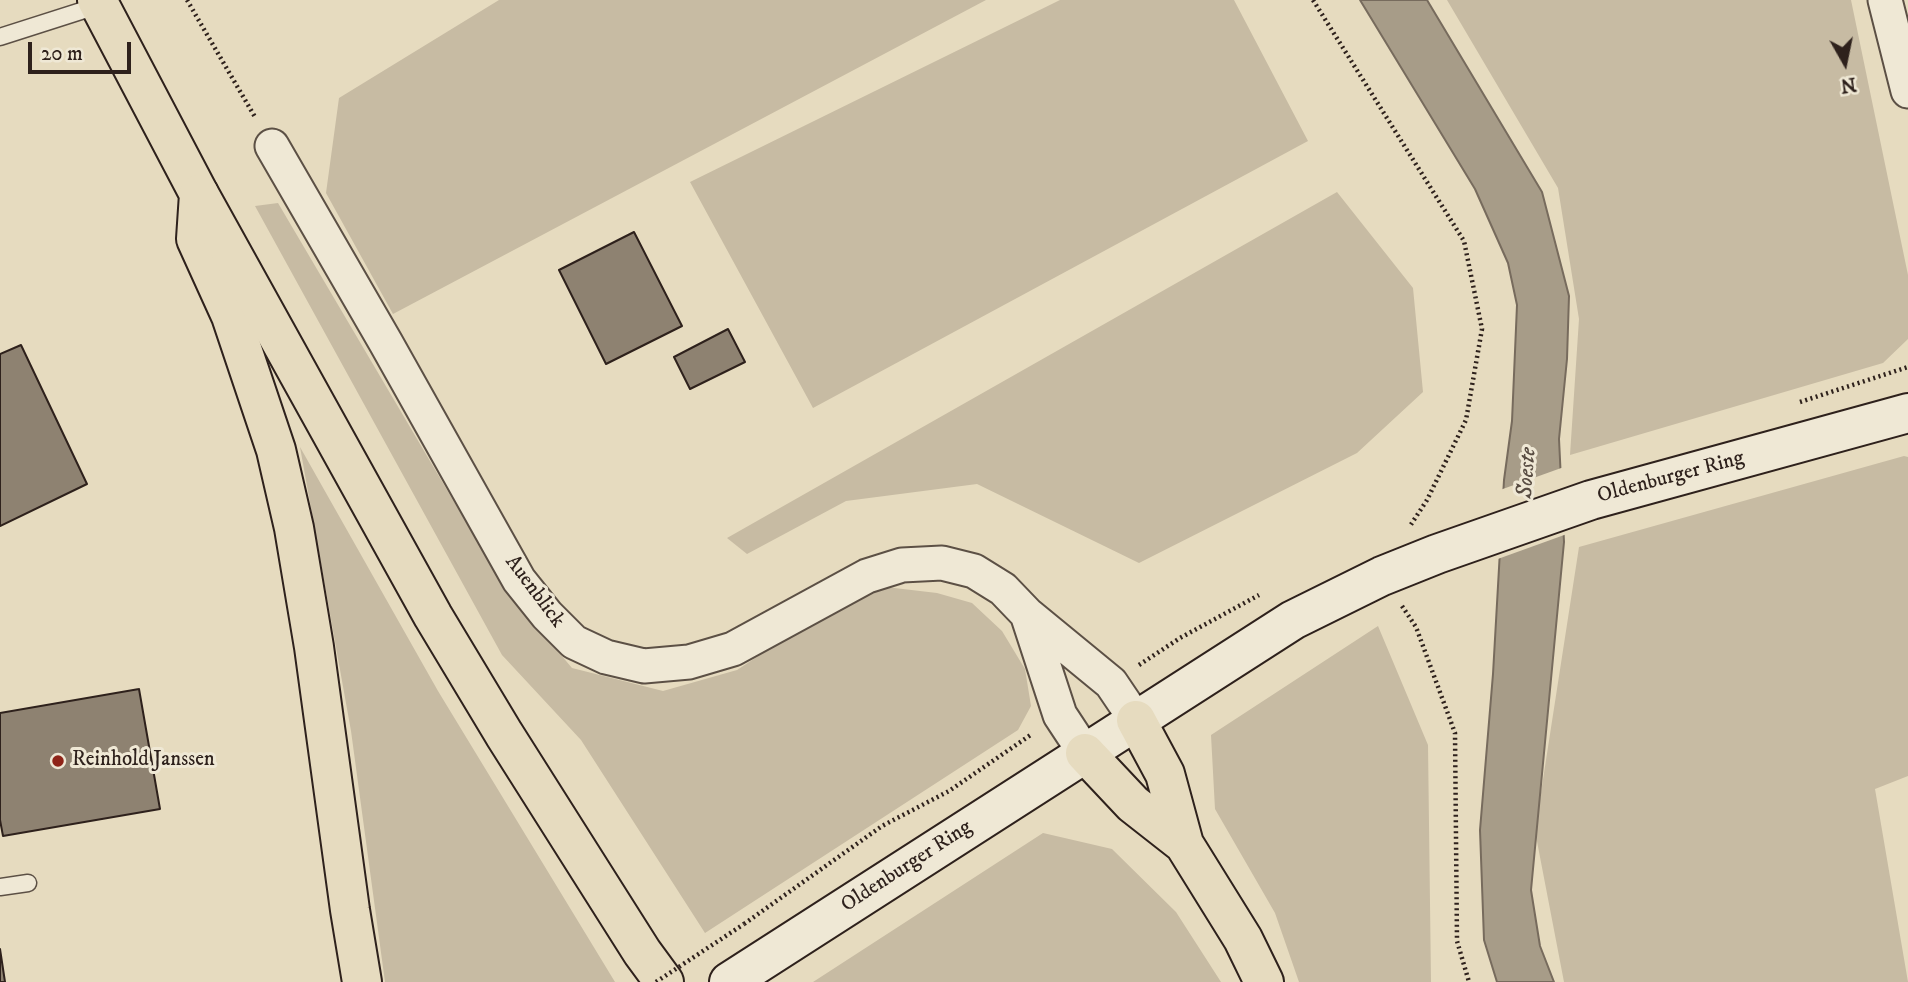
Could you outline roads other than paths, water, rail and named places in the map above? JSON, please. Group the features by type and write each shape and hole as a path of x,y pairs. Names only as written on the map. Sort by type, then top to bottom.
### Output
{"main road":[{"path":"99,3 200,194 433,616 503,734 642,952 664,982"},
{"path":"200,194 196,239 231,316 254,380 276,450 294,528 362,982"},
{"name":"Oldenburger Ring","path":"729,982 1293,621 1412,564 1591,500 1908,413"},
{"path":"1136,720 1166,774 1184,844 1243,939 1264,982"},
{"path":"1085,753 1133,804 1184,844"}],"street":[{"path":"1885,0 1908,91"},
{"name":"Auenblick","path":"272,146 519,580 547,615 574,642 606,657 644,666 689,662 733,649 855,582 902,565 942,564 974,571 1003,589 1027,614 1111,683 1136,720"},
{"name":"Auenblick","path":"1027,614 1060,715 1085,753"}],"lane":[{"path":"0,37 99,3"},
{"path":"0,887 28,883"}],"water":[{"name":"Soeste","path":"1360,0 1427,0 1542,192 1569,296 1567,359 1559,439 1564,542 1531,890 1540,946 1554,982 1497,982 1484,940 1480,830 1493,674 1504,480 1512,421 1517,305 1508,263 1475,189"}],"place":[{"name":"Reinhold Janssen","path":"58,761"}]}
